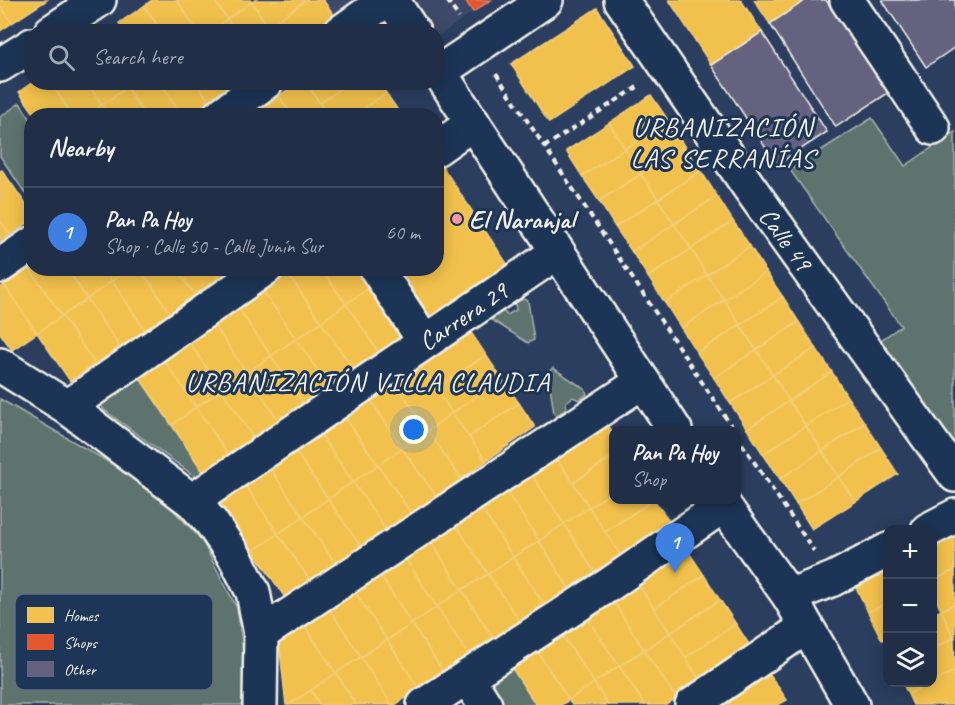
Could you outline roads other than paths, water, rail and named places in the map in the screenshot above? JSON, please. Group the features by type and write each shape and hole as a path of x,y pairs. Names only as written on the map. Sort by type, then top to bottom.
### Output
{"street":[{"path":"63,24 99,0"},
{"path":"352,24 386,0"},
{"path":"392,0 407,24"},
{"path":"444,66 546,0"},
{"name":"Calle 49","path":"621,0 749,187 955,475"},
{"path":"847,0 933,128"},
{"path":"0,66 24,50"},
{"path":"444,79 556,253 672,426"},
{"path":"230,108 256,90"},
{"path":"444,143 472,123"},
{"path":"0,266 24,250"},
{"name":"Carrera 29","path":"192,501 556,253"},
{"path":"67,407 255,276"},
{"path":"381,276 425,342"},
{"path":"0,365 67,407 192,501 211,522 235,557 254,592 261,634 260,705"},
{"path":"261,634 642,382"},
{"path":"424,705 610,584 719,504"},
{"path":"723,504 789,596 852,705"},
{"path":"937,525 955,516"},
{"path":"789,596 833,579 883,553"},
{"path":"692,705 806,627"},
{"path":"467,677 485,705"}],"place":[{"name":"El Naranjal","path":"457,219"},
{"name":"Pan Pa Hoy","path":"675,573"}],"district":[{"name":"URBANIZACIÓN LAS SERRANÍAS","path":"723,142"},
{"name":"URBANIZACIÓN VILLA CLAUDIA","path":"368,382"}]}
